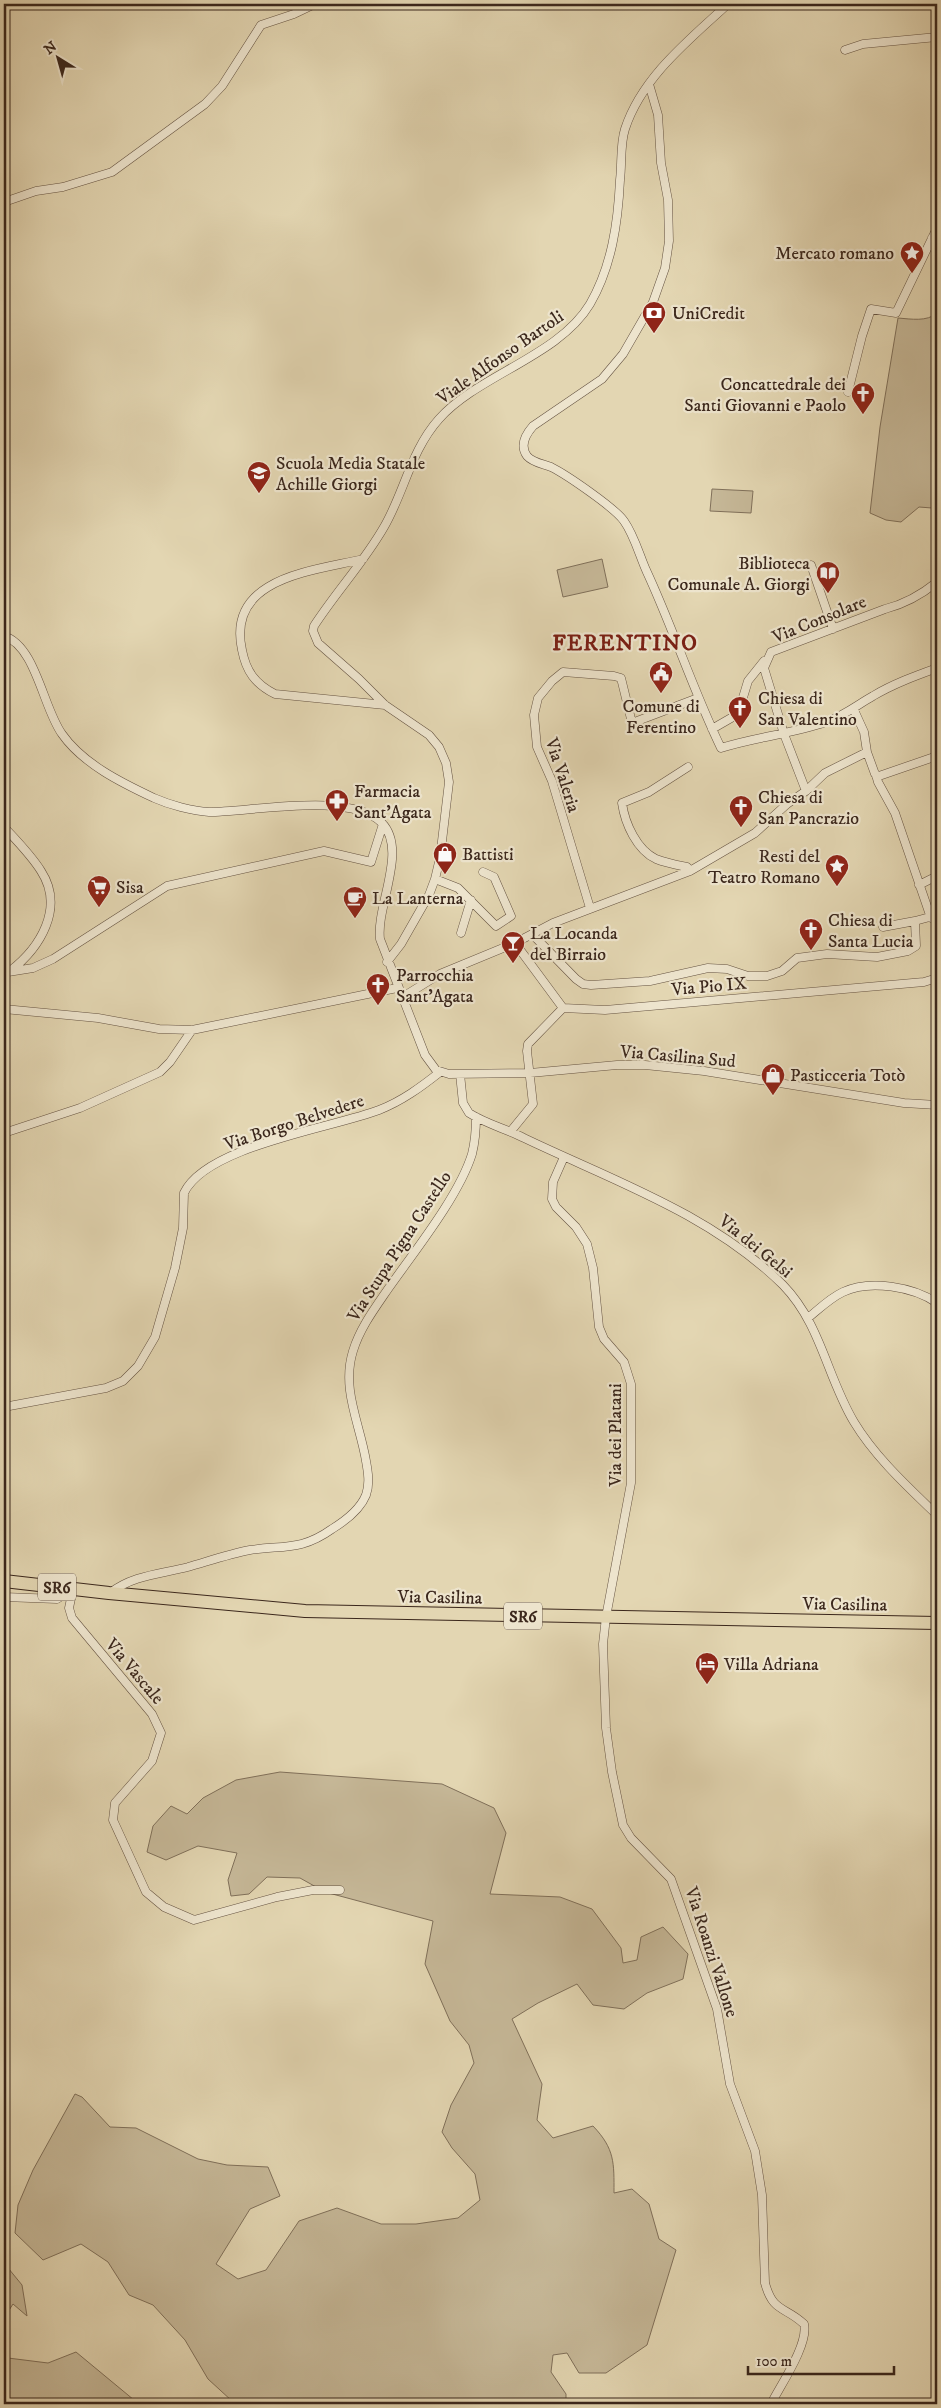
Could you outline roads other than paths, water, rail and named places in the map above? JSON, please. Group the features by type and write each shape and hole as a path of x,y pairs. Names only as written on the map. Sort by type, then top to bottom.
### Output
{"main road":[{"name":"Via Casilina","path":"4,1580 110,1594 312,1612 937,1623"}],"street":[{"path":"4,206 7,201 36,191 63,187 112,172 205,104 222,86 261,25 294,14 315,4"},
{"name":"Viale Alfonso Bartoli","path":"387,962 401,944 429,895 435,879 440,858 449,782 446,763 439,747 428,735 385,705 318,643 313,631 320,617 385,526 405,479 427,436 437,421 450,408 542,348 576,323 590,304 603,277 618,222 624,130 641,93 673,56 728,4"},
{"path":"845,50 863,44 937,37"},
{"path":"648,84 658,115 661,163 668,200 669,241 662,276 653,302 623,354 602,379 549,413 526,434 523,443 525,450 532,460 552,468 587,490 624,521 667,614 698,698 721,748 742,741 784,734 827,722 854,710 872,696 905,680 937,668"},
{"path":"848,392 871,309 896,313 937,228"},
{"path":"932,238 937,252"},
{"name":"Viale Alfonso Bartoli","path":"363,559 288,577 264,587 254,595 241,620 240,641 244,663 252,677 262,687 275,694 385,705"},
{"path":"810,566 833,629"},
{"name":"Via Consolare","path":"806,791 784,734 764,668 771,652 912,600 937,582"},
{"path":"4,636 22,648 33,668 50,712 62,734 83,756 101,770 155,799 181,807 208,812 308,806 347,807 367,812 383,824 389,831 392,844 388,887 379,925 380,940 397,988 427,1059 440,1072"},
{"path":"712,728 738,714 748,681 771,652"},
{"name":"Via Valeria","path":"590,908 552,781 537,747 534,732 536,705 552,681 563,672 621,678 632,723 698,698"},
{"path":"854,710 864,732 867,752 878,782 895,813 919,885 934,916 883,927"},
{"path":"401,998 440,974 590,908 690,871 755,833 825,773 867,752"},
{"path":"876,775 882,775 937,756"},
{"path":"688,767 650,792 622,803 627,823 636,841 644,850 654,858 687,867 690,871"},
{"path":"6,973 33,968 53,959 167,886 324,851 371,862 383,824"},
{"path":"4,827 42,871 49,888 50,911 36,946 25,959 6,973"},
{"path":"435,879 458,888 496,926 511,916 494,876 483,872"},
{"path":"919,885 937,876"},
{"path":"461,933 471,900"},
{"path":"532,934 576,979 583,984 591,984 650,981 708,968 727,969 748,976 767,976 782,972 792,960 801,958 827,954 871,957 908,951 916,946 915,921"},
{"path":"511,1132 533,1104 526,1052 528,1044 563,1008 515,942"},
{"name":"Via Pio IX","path":"563,1008 606,1010 924,982 937,978"},
{"path":"4,1009 98,1018 158,1029 192,1030 397,988"},
{"path":"4,1134 80,1108 160,1072 170,1062 192,1030"},
{"name":"Via Casilina Sud","path":"440,1072 460,1074 530,1074 617,1064 645,1065 704,1071 904,1103 937,1105"},
{"name":"Via Borgo Belvedere","path":"4,1407 106,1388 123,1381 138,1366 154,1337 175,1268 183,1228 184,1193 198,1177 243,1150 384,1108 418,1089 440,1072"},
{"path":"460,1074 465,1107 469,1113 476,1117"},
{"name":"Via dei Gelsi","path":"476,1117 633,1188 716,1231 772,1275 793,1296 808,1318 854,1422 885,1461 937,1515"},
{"name":"Via Stupa Pigna Castello","path":"110,1594 131,1580 231,1554 293,1547 307,1543 340,1524 362,1502 368,1490 369,1480 362,1438 349,1385 349,1368 353,1350 368,1319 429,1229 462,1176 473,1150 476,1117"},
{"name":"Via dei Platani","path":"564,1157 553,1182 552,1199 558,1209 576,1227 587,1244 593,1268 599,1327 604,1339 624,1362 631,1384 631,1484 606,1617"},
{"path":"808,1318 839,1294 864,1286 914,1292 937,1303"},
{"path":"4,1597 57,1599 73,1589"},
{"name":"Via Vascale","path":"73,1589 69,1608 72,1618 152,1714 161,1733 152,1761 115,1802 113,1820 146,1892 164,1907 194,1920 277,1897 313,1890 340,1890"},
{"name":"Via Roanzi Vallone","path":"606,1617 602,1665 606,1728 612,1772 624,1825 631,1838 671,1879 676,1890 717,2009 732,2094 751,2136 755,2151 762,2195 764,2283 768,2293 781,2311 800,2320 806,2330 797,2355 770,2404"}],"place":[{"name":"Mercato romano","path":"912,274"},
{"name":"UniCredit","path":"654,334"},
{"name":"Concattedrale dei Santi Giovanni e Paolo","path":"863,415"},
{"name":"Scuola Media Statale Achille Giorgi","path":"259,494"},
{"name":"Biblioteca Comunale A. Giorgi","path":"828,594"},
{"name":"Comune di Ferentino","path":"661,694"},
{"name":"Chiesa di San Valentino","path":"740,729"},
{"name":"Farmacia Sant'Agata","path":"337,822"},
{"name":"Chiesa di San Pancrazio","path":"741,828"},
{"name":"Battisti","path":"445,875"},
{"name":"Resti del Teatro Romano","path":"837,887"},
{"name":"Sisa","path":"99,908"},
{"name":"La Lanterna","path":"355,919"},
{"name":"Chiesa di Santa Lucia","path":"811,951"},
{"name":"La Locanda del Birraio","path":"513,964"},
{"name":"Parrocchia Sant'Agata","path":"378,1006"},
{"name":"Pasticceria Totò","path":"773,1096"},
{"name":"Villa Adriana","path":"707,1685"}],"district":[{"name":"FERENTINO","path":"625,642"}]}
